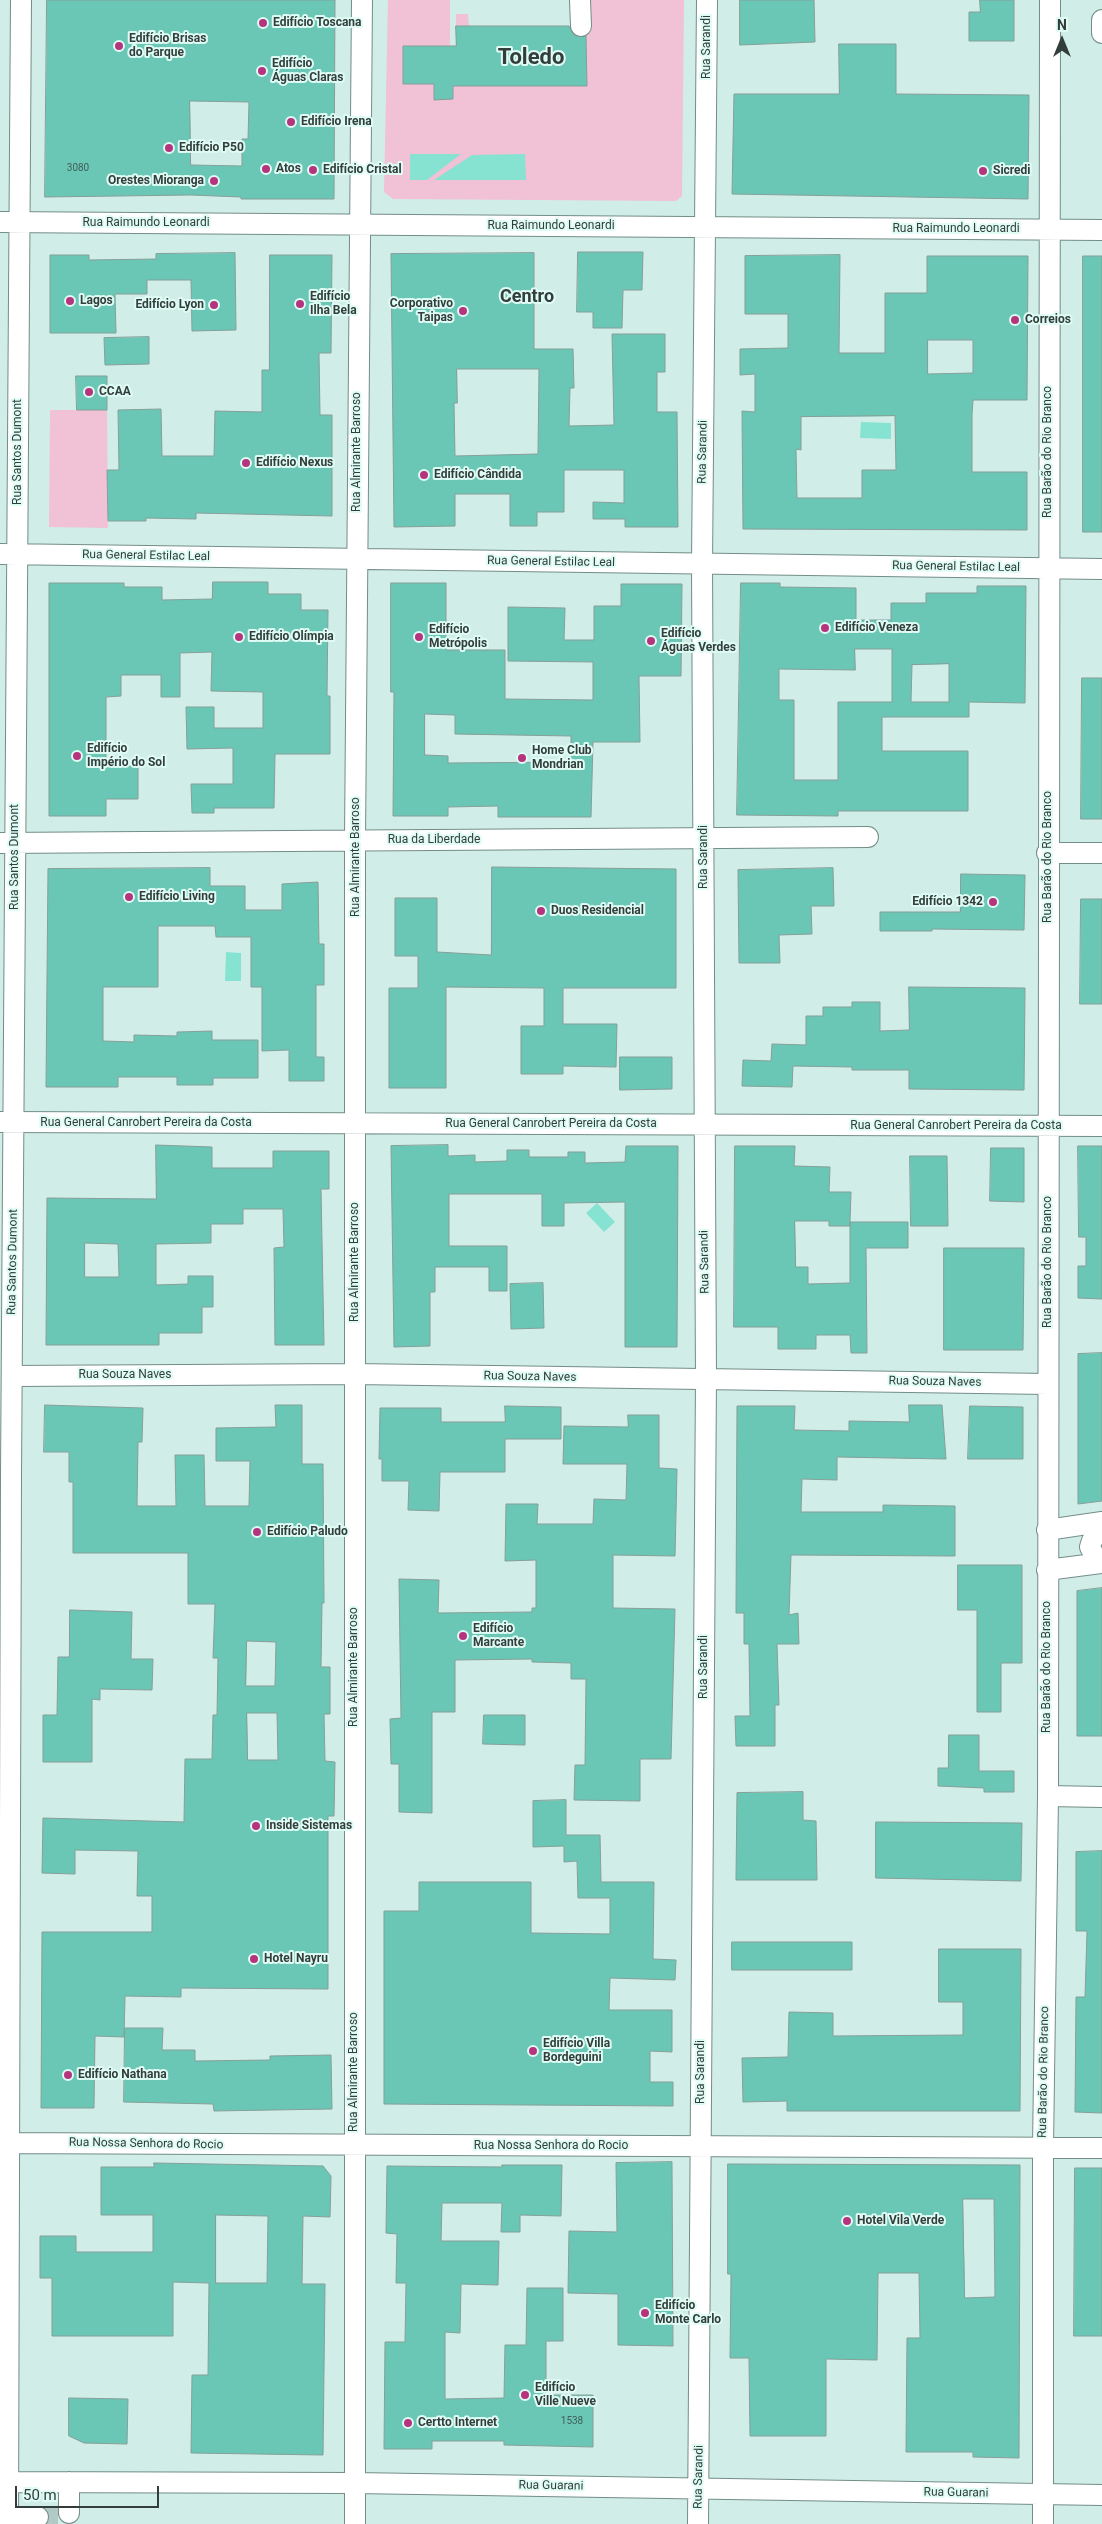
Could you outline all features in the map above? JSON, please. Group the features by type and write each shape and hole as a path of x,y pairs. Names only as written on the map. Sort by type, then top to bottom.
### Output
{"street":[{"name":"Rua Santos Dumont","path":"8,2521 4,2482 5,1474 12,1376 7,1122 9,222 21,0"},
{"name":"Rua Almirante Barroso","path":"355,2524 355,840 362,0"},
{"path":"580,0 581,26"},
{"name":"Rua Sarandi","path":"698,2524 706,1379 703,1125 704,839 702,564 707,0"},
{"name":"Rua Barão do Rio Branco","path":"1043,2524 1043,2148 1048,1796 1047,853 1050,0"},
{"path":"1102,20 1102,33"},
{"name":"Rua Raimundo Leonardi","path":"9,222 1102,230"},
{"name":"Rua General Estilac Leal","path":"8,554 1102,569"},
{"name":"Rua da Liberdade","path":"7,843 868,837"},
{"path":"1047,853 1102,853"},
{"name":"Rua General Canrobert Pereira da Costa","path":"7,1122 1102,1126"},
{"name":"Rua Souza Naves","path":"12,1376 354,1374 1048,1384"},
{"path":"1047,1530 1102,1522"},
{"path":"1047,1570 1100,1563 1090,1547 1092,1540 1102,1534"},
{"path":"1048,1796 1102,1797"},
{"name":"Rua Nossa Senhora do Rocio","path":"5,2143 1102,2148"},
{"name":"Rua Guarani","path":"4,2482 355,2483 1102,2495"},
{"path":"69,2482 69,2513"},
{"path":"8,2521 38,2517"}],"shaded area":[{"path":"388,0 450,0 450,46 456,45 456,14 468,14 469,26 586,26 586,0 684,0 682,196 676,201 393,199 384,192"},
{"path":"410,154 461,154 427,180 410,180"},
{"path":"525,154 526,180 434,180 472,155"},
{"path":"50,410 107,410 108,528 49,527"},
{"path":"861,422 891,423 891,439 860,438"},
{"path":"226,952 241,953 241,981 225,981"},
{"path":"597,1203 615,1222 604,1232 586,1213"}],"building":[{"path":"47,0 335,0 334,199 241,199 241,197 191,195 45,197","holes":["190,101 249,102 248,139 242,139 242,166 191,165"]},
{"path":"740,0 814,0 815,42 740,45"},
{"path":"980,0 1014,0 1014,41 969,41 969,12 980,12"},
{"path":"456,26 569,26 575,36 586,36 587,86 453,86 453,99 434,100 434,84 403,84 403,46 456,46"},
{"path":"839,44 896,44 896,94 1029,95 1028,199 732,194 734,94 839,94"},
{"path":"578,252 643,252 642,290 623,290 622,328 593,328 593,312 577,312"},
{"path":"235,253 236,330 192,331 191,280 147,280 147,294 115,294 116,333 50,333 50,255 89,255 89,260 156,259 156,254"},
{"path":"534,253 534,349 573,349 574,388 570,388 569,426 614,425 612,334 665,334 665,372 657,372 657,412 677,412 678,527 625,527 625,519 593,519 593,502 624,503 624,470 564,470 564,512 537,512 537,526 510,526 510,494 455,494 455,526 394,527 391,254","holes":["457,369 539,369 538,454 455,456 454,403 457,403"]},
{"path":"270,255 332,255 331,353 319,353 320,415 332,415 332,516 196,513 196,519 146,518 146,521 108,521 107,470 119,470 118,410 161,409 162,456 214,456 215,411 262,412 262,370 269,370"},
{"path":"840,255 839,353 885,353 885,293 927,293 927,256 1028,256 1027,400 973,400 972,415 972,472 1027,472 1027,530 743,529 742,411 755,412 755,374 740,375 740,349 788,348 788,314 745,314 745,256","holes":["928,340 973,340 973,373 928,374","895,416 896,470 862,470 862,498 797,498 796,449 801,450 801,417"]},
{"path":"1083,256 1102,256 1102,532 1083,532"},
{"path":"149,337 149,364 105,365 104,338"},
{"path":"76,376 107,376 107,410 77,410"},
{"path":"213,582 268,582 268,594 301,594 301,610 328,610 327,696 330,696 330,754 275,754 274,808 214,808 214,813 192,813 191,784 233,784 233,748 187,749 186,707 214,707 214,728 263,728 263,692 211,691 212,652 180,653 180,697 161,697 161,675 121,675 121,696 106,697 106,766 138,766 138,799 106,799 106,816 49,816 49,583 124,583 124,587 162,587 162,600 212,599"},
{"path":"391,583 446,583 446,650 505,650 505,699 593,700 593,662 508,661 508,607 565,608 564,640 594,640 594,606 621,606 621,584 682,584 681,676 639,676 640,742 593,742 591,817 498,817 498,806 448,807 448,816 393,816 394,692 391,692","holes":["425,714 455,715 455,734 571,736 571,762 448,763 448,756 425,755"]},
{"path":"741,583 780,583 780,587 856,588 856,620 891,620 891,603 926,603 926,593 977,593 977,586 1026,586 1025,703 969,702 969,717 882,717 882,751 968,751 968,811 838,811 838,816 737,815","holes":["855,649 892,649 892,702 838,702 838,780 794,780 794,700 779,700 779,669 855,670","949,664 949,702 911,702 912,665"]},
{"path":"1082,678 1102,678 1102,819 1081,819"},
{"path":"492,867 676,869 676,988 563,988 563,1024 617,1024 616,1067 563,1066 563,1074 521,1074 521,1026 544,1026 544,988 446,987 446,1088 389,1088 389,988 418,988 418,956 395,956 395,898 437,898 437,952 491,955"},
{"path":"210,868 210,886 245,886 245,910 282,910 282,884 318,882 319,944 324,944 324,985 316,985 316,1057 324,1057 324,1081 289,1081 289,1050 262,1051 262,987 251,987 251,937 216,937 215,926 158,926 158,987 103,987 103,1041 134,1042 134,1035 177,1036 177,1032 212,1031 212,1040 258,1040 258,1078 213,1078 213,1085 177,1085 177,1077 118,1077 118,1087 46,1087 48,869"},
{"path":"833,868 834,906 811,906 812,934 779,935 780,963 739,963 738,870"},
{"name":"Edifício 1342","path":"961,874 1025,875 1024,930 932,929 932,931 880,931 880,912 960,912"},
{"path":"1081,899 1102,899 1102,1004 1080,1004"},
{"path":"909,987 1025,988 1024,1090 909,1089 909,1070 852,1070 852,1067 793,1066 792,1087 742,1086 743,1060 771,1061 772,1044 806,1045 806,1016 823,1016 823,1007 852,1007 852,1002 880,1002 880,1031 909,1030"},
{"path":"620,1057 672,1057 672,1089 620,1090"},
{"path":"156,1145 212,1147 212,1168 273,1168 273,1151 329,1151 329,1189 321,1189 324,1345 275,1345 274,1248 284,1247 283,1209 243,1209 243,1224 211,1224 211,1243 156,1244 156,1285 188,1284 188,1276 213,1276 213,1307 202,1307 202,1333 159,1333 159,1345 46,1345 47,1198 156,1199","holes":["85,1243 118,1244 119,1277 85,1277"]},
{"path":"448,1145 448,1156 475,1155 475,1162 507,1161 507,1150 529,1150 529,1157 568,1157 568,1152 585,1152 585,1163 625,1162 626,1146 678,1146 677,1347 625,1347 625,1202 564,1203 564,1226 542,1226 542,1194 449,1194 449,1246 507,1246 507,1291 489,1291 489,1267 435,1267 435,1292 430,1292 430,1346 394,1347 391,1146"},
{"path":"735,1146 795,1146 794,1166 830,1167 829,1192 851,1192 850,1222 908,1222 908,1248 866,1248 867,1353 851,1353 850,1335 816,1335 816,1349 778,1349 778,1327 734,1327","holes":["795,1221 829,1221 829,1226 850,1226 850,1283 808,1284 808,1267 796,1267"]},
{"path":"1078,1146 1102,1146 1102,1299 1078,1298 1078,1266 1086,1266 1086,1237 1079,1237"},
{"path":"991,1148 1024,1148 1024,1202 990,1201"},
{"path":"910,1156 947,1156 948,1226 911,1226"},
{"path":"944,1248 1024,1248 1023,1350 944,1350"},
{"path":"543,1283 544,1328 511,1329 510,1284"},
{"path":"1102,1353 1102,1501 1078,1504 1078,1354"},
{"path":"45,1405 143,1408 142,1442 138,1442 137,1506 176,1506 175,1455 204,1455 205,1506 249,1506 250,1461 216,1461 216,1428 276,1427 275,1405 302,1405 302,1464 323,1464 324,1603 322,1603 321,1667 330,1667 330,1714 324,1714 325,1761 335,1762 334,1816 328,1816 328,1989 181,1988 181,1997 125,1996 124,2037 95,2036 94,2108 41,2108 42,1932 152,1932 152,1896 137,1896 138,1851 75,1850 75,1874 42,1873 43,1818 184,1822 185,1759 212,1759 213,1715 217,1715 218,1658 213,1658 215,1604 188,1604 188,1553 73,1553 73,1482 69,1482 69,1452 44,1452","holes":["247,1641 276,1642 275,1686 246,1686","247,1713 277,1713 278,1760 248,1760"]},
{"path":"909,1405 942,1405 946,1459 837,1457 837,1480 802,1479 801,1512 883,1512 883,1505 955,1506 955,1556 791,1555 789,1615 798,1613 799,1644 777,1644 779,1705 775,1705 775,1746 736,1746 735,1716 750,1716 749,1644 744,1644 744,1613 736,1613 737,1406 795,1406 794,1430 849,1431 849,1421 909,1422"},
{"path":"505,1406 561,1407 561,1439 505,1439 505,1472 440,1472 439,1511 408,1510 409,1481 382,1481 382,1459 379,1459 380,1408 441,1408 441,1422 505,1422"},
{"path":"970,1406 1023,1407 1023,1459 968,1459"},
{"path":"628,1415 659,1415 659,1468 677,1469 675,1556 613,1555 613,1608 675,1609 671,1759 640,1759 640,1801 574,1800 575,1765 585,1765 586,1679 571,1679 571,1663 532,1662 532,1659 455,1660 455,1712 432,1712 432,1813 399,1812 399,1764 391,1764 390,1719 401,1718 399,1579 439,1580 438,1613 532,1612 532,1608 536,1608 536,1560 505,1561 506,1504 538,1504 537,1524 593,1524 594,1499 626,1500 627,1464 563,1464 564,1426 628,1427"},
{"path":"958,1565 1022,1565 1022,1663 1001,1663 1001,1712 977,1712 977,1610 958,1610"},
{"path":"1102,1588 1102,1736 1077,1736 1077,1591"},
{"path":"70,1610 132,1612 131,1659 153,1659 152,1690 100,1689 100,1700 92,1699 92,1762 43,1762 43,1715 57,1715 58,1657 69,1657"},
{"path":"484,1715 525,1715 525,1745 483,1744"},
{"path":"949,1735 979,1735 979,1771 1014,1771 1014,1792 984,1792 984,1788 938,1786 938,1768 948,1768"},
{"path":"803,1792 803,1820 816,1821 817,1880 736,1880 737,1793"},
{"path":"566,1800 566,1835 600,1835 601,1882 654,1882 653,1959 676,1960 675,1980 610,1978 609,2010 672,2010 672,2052 650,2051 650,2082 673,2082 673,2106 384,2104 384,1911 419,1911 419,1882 531,1882 531,1933 610,1934 610,1898 578,1898 577,1861 564,1862 564,1846 533,1847 533,1801"},
{"path":"876,1822 1022,1823 1021,1881 876,1878"},
{"path":"1102,1851 1102,2113 1075,2112 1076,1997 1085,1997 1087,1931 1076,1931 1076,1852"},
{"path":"732,1942 852,1942 852,1970 732,1970"},
{"path":"939,1949 1021,1949 1020,2111 787,2111 787,2101 743,2102 742,2058 788,2057 789,2012 833,2013 833,2036 963,2035 963,2002 939,2002"},
{"path":"125,2028 163,2028 162,2050 195,2050 195,2061 270,2060 270,2056 331,2055 332,2109 214,2111 213,2104 124,2102"},
{"path":"672,2162 673,2346 618,2345 618,2294 568,2293 569,2231 617,2232 616,2163"},
{"path":"154,2163 323,2166 331,2176 330,2217 303,2216 302,2284 325,2284 323,2455 191,2453 192,2375 208,2375 209,2283 173,2282 173,2336 52,2336 52,2278 40,2278 40,2236 76,2236 76,2252 153,2252 153,2215 101,2215 101,2167 154,2167","holes":["216,2215 268,2216 267,2283 216,2283"]},
{"path":"728,2164 1020,2165 1019,2458 973,2457 973,2452 906,2452 907,2338 920,2338 919,2273 878,2273 877,2360 826,2359 826,2436 750,2436 749,2358 730,2358 731,2274 728,2274","holes":["963,2199 994,2199 995,2297 965,2298"]},
{"path":"502,2165 562,2165 561,2216 520,2215 520,2232 501,2232 502,2203 442,2203 441,2241 499,2241 498,2285 461,2284 460,2333 445,2332 445,2399 504,2398 505,2345 526,2345 527,2288 563,2288 563,2341 546,2341 546,2395 593,2395 593,2447 504,2445 504,2441 432,2441 432,2449 384,2449 385,2342 405,2342 406,2283 396,2283 397,2234 386,2233 387,2166 502,2167"},
{"path":"1075,2168 1102,2168 1102,2336 1074,2336"},
{"path":"69,2398 128,2399 127,2444 84,2443 69,2436"}],"tunnel":[{"path":"38,2517 69,2517"}],"place":[{"name":"Edifício Toscana","path":"263,23"},
{"name":"Edifício Brisas do Parque","path":"119,46"},
{"name":"Edifício Águas Claras","path":"262,71"},
{"name":"Edifício Irena","path":"291,122"},
{"name":"Edifício P50","path":"169,148"},
{"name":"Atos","path":"266,169"},
{"name":"Edifício Cristal","path":"313,170"},
{"name":"Sicredi","path":"983,171"},
{"name":"Orestes Mioranga","path":"214,181"},
{"name":"Lagos","path":"70,301"},
{"name":"Edifício Ilha Bela","path":"300,304"},
{"name":"Edifício Lyon","path":"214,305"},
{"name":"Corporativo Taipas","path":"463,311"},
{"name":"Correios","path":"1015,320"},
{"name":"CCAA","path":"89,392"},
{"name":"Edifício Nexus","path":"246,463"},
{"name":"Edifício Cândida","path":"424,475"},
{"name":"Edifício Veneza","path":"825,628"},
{"name":"Edifício Olímpia","path":"239,637"},
{"name":"Edifício Metrópolis","path":"419,637"},
{"name":"Edifício Águas Verdes","path":"651,641"},
{"name":"Edifício Império do Sol","path":"77,756"},
{"name":"Home Club Mondrian","path":"522,758"},
{"name":"Edifício Living","path":"129,897"},
{"name":"Edifício 1342","path":"993,902"},
{"name":"Duos Residencial","path":"541,911"},
{"name":"Edifício Paludo","path":"257,1532"},
{"name":"Edifício Marcante","path":"463,1636"},
{"name":"Inside Sistemas","path":"256,1826"},
{"name":"Hotel Nayru","path":"254,1959"},
{"name":"Edifício Villa Bordeguini","path":"533,2051"},
{"name":"Edifício Nathana","path":"68,2075"},
{"name":"Hotel Vila Verde","path":"847,2221"},
{"name":"Edifício Monte Carlo","path":"645,2313"},
{"name":"Edifício Ville Nueve","path":"525,2395"},
{"name":"Certto Internet","path":"408,2423"}],"district":[{"name":"Toledo","path":"531,58"},
{"name":"Centro","path":"527,297"}]}
